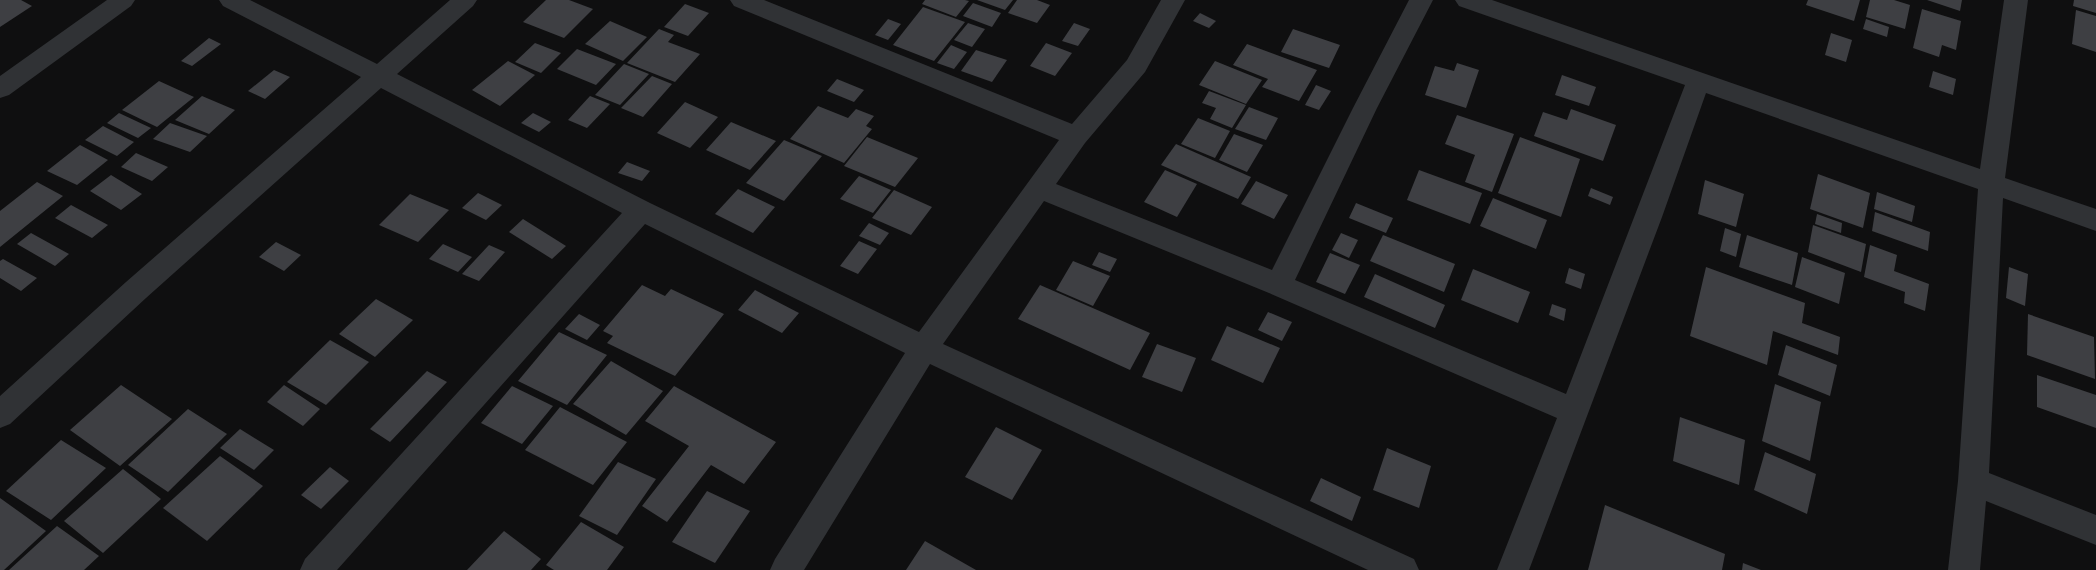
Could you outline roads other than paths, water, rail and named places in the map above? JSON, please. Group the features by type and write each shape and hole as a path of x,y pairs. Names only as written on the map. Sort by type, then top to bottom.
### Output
{"street":[{"path":"0,89 122,0"},
{"path":"231,0 641,210 924,348 1403,570"},
{"path":"0,415 136,290 465,0"},
{"path":"742,0 1076,136"},
{"path":"786,570 924,348 1040,189 1076,136 1136,66 1173,0"},
{"path":"1279,285 1365,108 1421,0"},
{"path":"1467,0 2096,220"},
{"path":"1964,570 1972,481 1991,182 2016,0"},
{"path":"1513,570 1572,411 1649,217 1698,82"},
{"path":"1040,189 1279,285 1572,411"},
{"path":"316,570 641,210"},
{"path":"1972,481 2096,530"}]}
